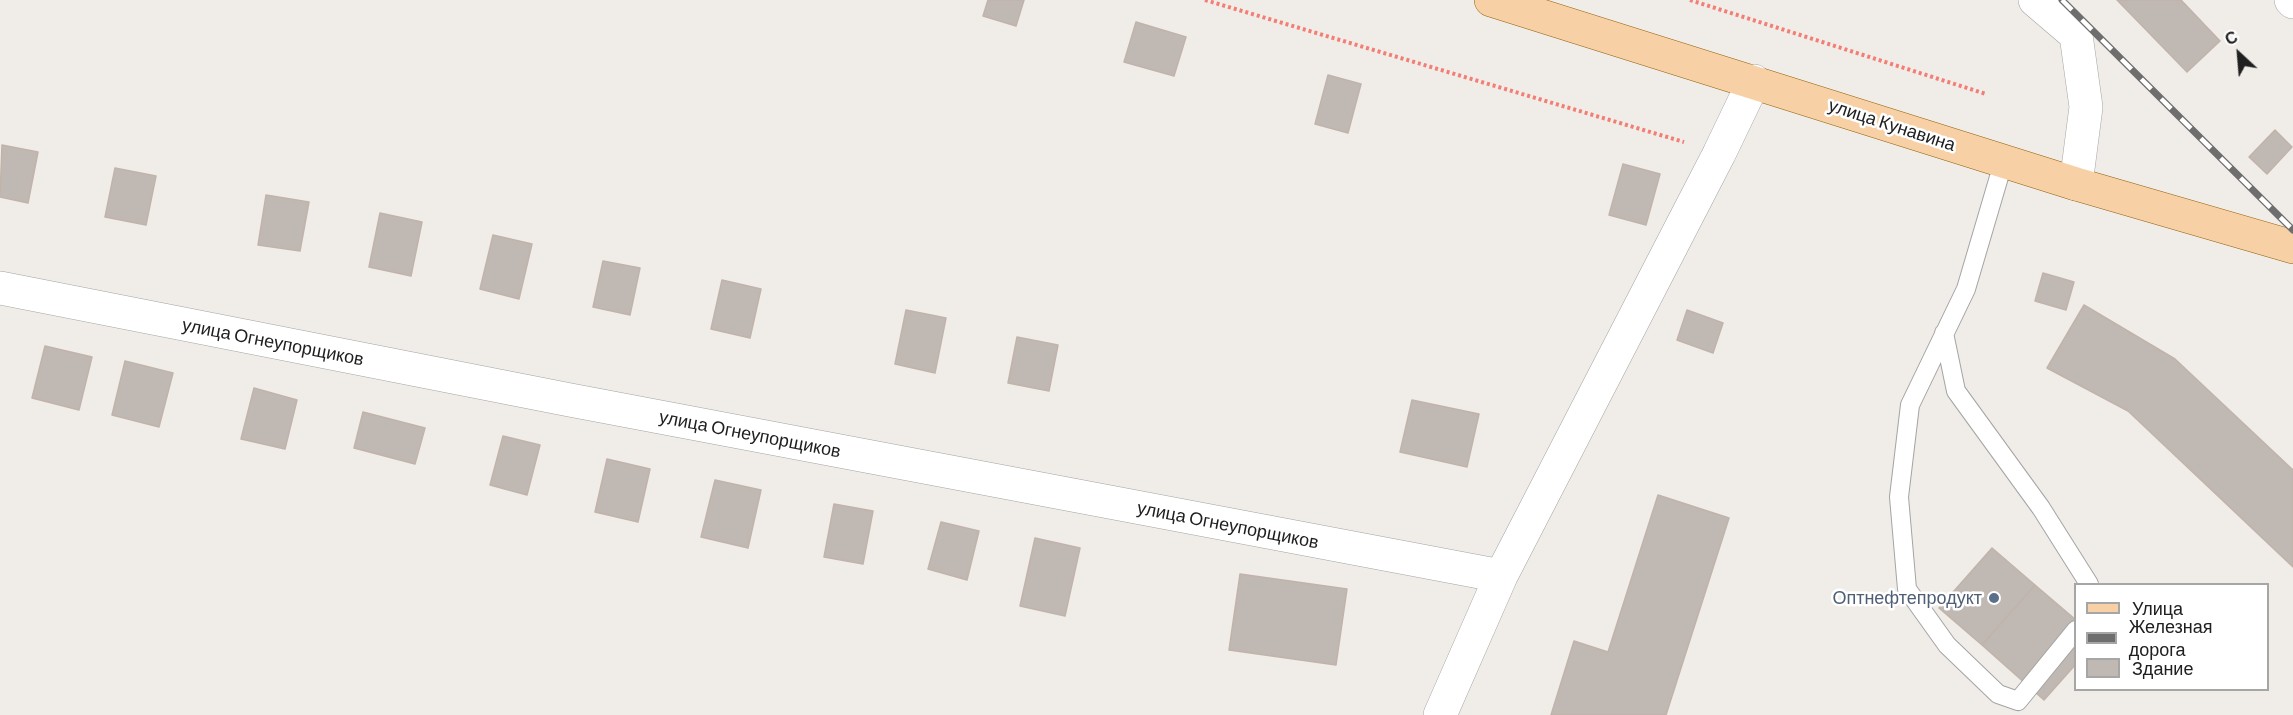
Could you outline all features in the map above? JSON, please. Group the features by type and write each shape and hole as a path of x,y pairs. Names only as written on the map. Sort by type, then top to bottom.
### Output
{"main road":[{"name":"улица Кунавина","path":"1491,0 2076,184 2293,248"}],"street":[{"path":"2035,0 2076,35 2086,107 2076,184"},
{"path":"1440,715 1502,576 1719,154 1754,81"},
{"name":"улица Огнеупорщиков","path":"0,288 570,400 1502,576"}],"lane":[{"path":"2004,160 1966,289 1910,405 1899,497 1906,589 1947,645 1998,694 2018,701 2074,632"},
{"path":"1944,333 1956,391 2041,508 2088,583"}],"path":[{"path":"1204,0 1719,154"},
{"path":"1690,0 1986,94"}],"building":[{"path":"988,0 1024,0 1016,26 983,16"},
{"path":"2117,0 2181,0 2220,41 2187,72"},
{"path":"1136,22 1186,37 1174,76 1124,62"},
{"path":"1328,75 1361,84 1348,133 1315,124"},
{"path":"2275,130 2292,147 2267,174 2249,157"},
{"path":"2,145 38,152 28,203 0,197"},
{"path":"1623,164 1660,174 1646,225 1609,215"},
{"path":"115,168 156,176 146,225 105,217"},
{"path":"266,195 309,202 300,251 258,245"},
{"path":"380,213 422,222 411,276 369,267"},
{"path":"493,235 532,244 519,299 480,289"},
{"path":"603,261 640,268 630,315 593,307"},
{"path":"2043,273 2074,282 2066,310 2035,301"},
{"path":"722,280 761,289 750,338 711,329"},
{"path":"2084,305 2175,359 2293,470 2293,567 2128,411 2047,368"},
{"path":"906,310 946,318 935,373 895,364"},
{"path":"1687,310 1723,323 1713,353 1677,340"},
{"path":"1017,337 1058,345 1049,391 1008,383"},
{"path":"45,346 92,357 79,410 32,398"},
{"path":"125,361 173,373 159,427 112,415"},
{"path":"254,388 297,400 285,449 241,439"},
{"path":"1412,400 1479,414 1467,467 1400,452"},
{"path":"363,412 425,428 415,464 354,448"},
{"path":"503,436 540,445 527,495 490,485"},
{"path":"607,459 650,469 638,522 595,512"},
{"path":"715,480 761,490 748,548 701,537"},
{"path":"1658,495 1729,518 1666,715 1551,715 1574,641 1608,652"},
{"path":"834,504 873,511 863,564 824,557"},
{"path":"941,522 979,531 967,580 928,569"},
{"path":"1035,538 1080,548 1065,616 1020,606"},
{"path":"1992,548 2035,585 1982,645 1939,608"},
{"path":"1240,574 1347,589 1336,665 1229,650"},
{"path":"2035,585 2074,618 2074,666 2044,700 1982,645"}],"railway":[{"path":"2062,0 2293,230"}],"place":[{"name":"Оптнефтепродукт","path":"1994,598"}]}
